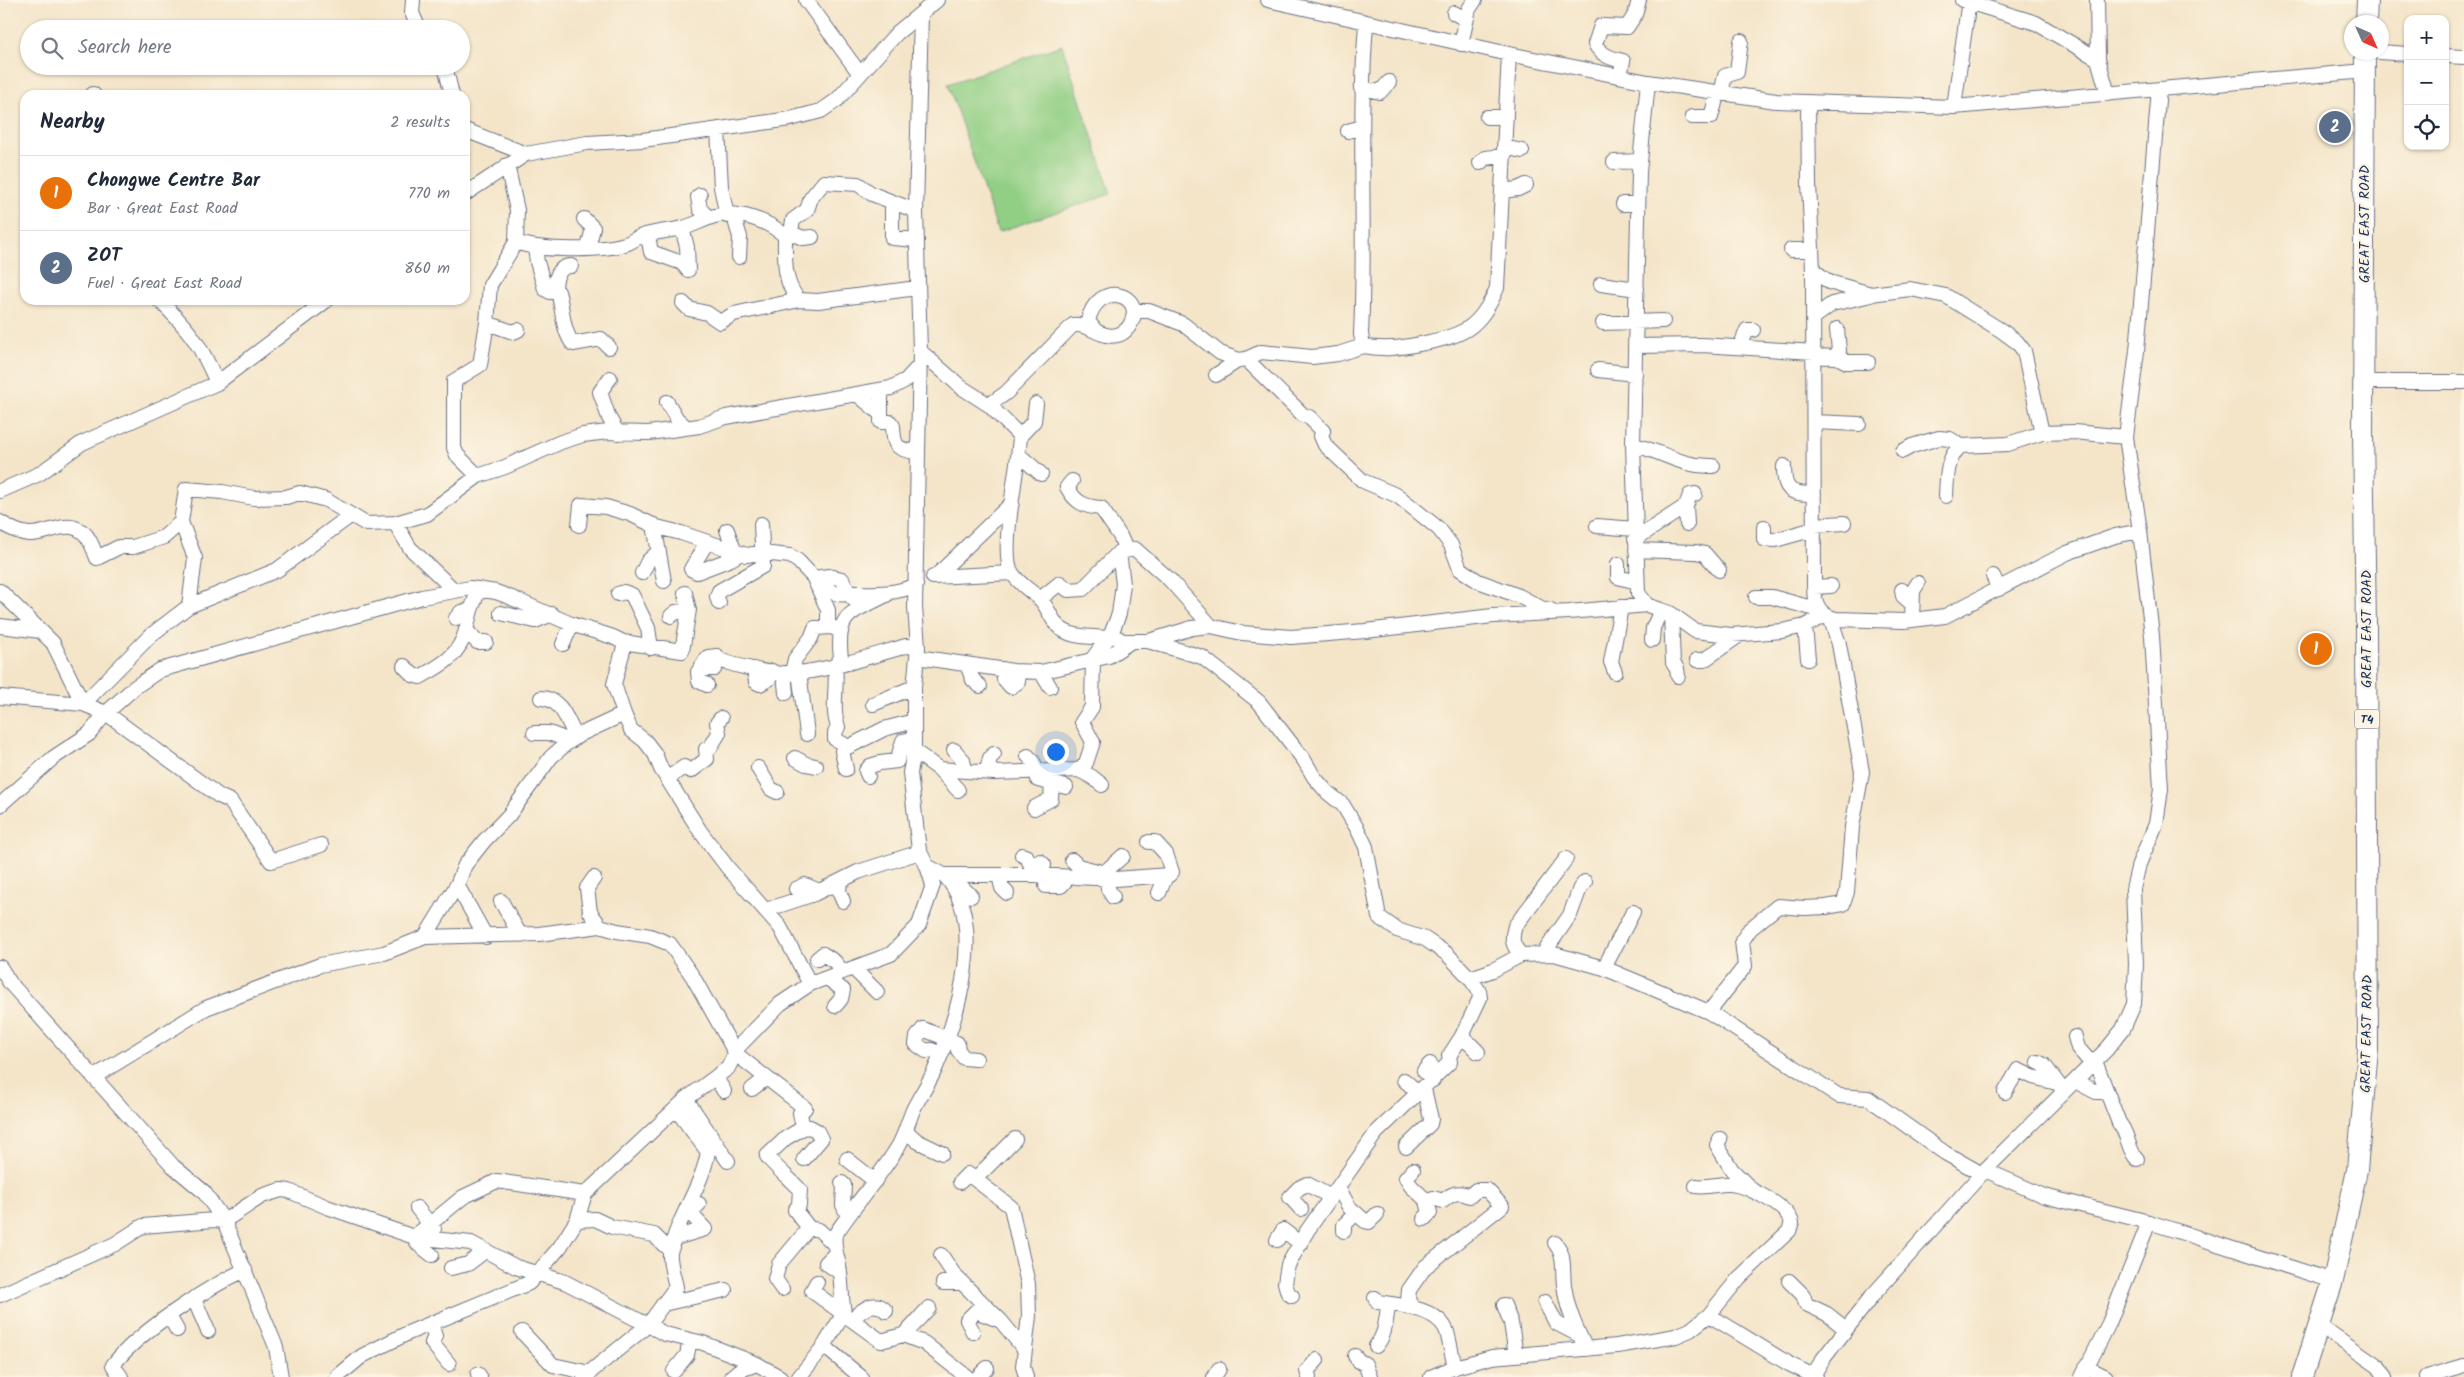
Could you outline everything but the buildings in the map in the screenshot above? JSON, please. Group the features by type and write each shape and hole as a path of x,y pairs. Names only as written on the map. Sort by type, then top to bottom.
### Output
{"highway":[{"path":"2366,15 2367,0"},
{"name":"GREAT EAST ROAD","path":"2302,1377 2333,1281 2357,1170 2368,1050 2363,431 2365,62"}],"street":[{"path":"413,0 412,13 415,20"},
{"path":"806,0 860,74"},
{"path":"470,191 526,154 587,142 643,140 718,130 790,119 821,111 837,100 897,33 937,0"},
{"path":"1268,0 1283,2 1366,24 1648,82 1776,101 1808,103 1954,107 2159,89 2365,62"},
{"path":"1461,44 1460,16 1476,0"},
{"path":"1586,70 1601,26 1627,26 1635,16 1639,0"},
{"path":"2097,0 2098,58 2108,94"},
{"path":"1954,107 1967,1 2036,23 2098,58"},
{"path":"337,1377 362,1356 431,1324 529,1283 560,1246 578,1220 585,1194 686,1100 728,1068 738,1046 780,1004 810,984 891,954 919,925 933,885 920,852 910,773 914,745 914,688 918,652 915,608 920,351 916,210 921,13"},
{"path":"1363,346 1360,334 1364,223 1361,88 1366,24"},
{"path":"1692,117 1711,117 1725,76 1737,72 1741,41"},
{"path":"1594,44 1608,58 1623,61 1620,76"},
{"path":"2389,53 2404,54"},
{"path":"1216,374 1242,359 1261,352 1312,357 1338,354 1363,346 1380,349 1396,348 1452,338 1478,320 1489,307 1497,288 1509,54"},
{"path":"2449,56 2464,57"},
{"path":"447,75 451,90"},
{"path":"1361,88 1380,92 1389,82"},
{"path":"1647,605 1638,593 1637,582 1633,445 1638,204 1640,161 1648,82"},
{"path":"1709,1315 1789,1364 1814,1376 1846,1329 1872,1296 2060,1087 2075,1081 2094,1062 2123,1029 2134,1004 2136,964 2133,888 2139,864 2156,824 2161,789 2152,636 2140,531 2126,437 2138,342 2159,89"},
{"path":"1709,1012 1745,966 1742,941 1750,929 1778,906 1826,907 1843,904 1847,892 1852,827 1862,772 1839,644 1825,614 1814,597 1813,270 1808,103"},
{"path":"1487,117 1506,117"},
{"path":"1348,131 1362,127"},
{"path":"718,130 721,180 740,237 739,257"},
{"path":"470,132 526,154"},
{"path":"1480,163 1485,158 1504,152 1522,152"},
{"path":"1614,162 1640,161"},
{"path":"478,476 457,455 454,448 454,381 480,365 487,323 490,285 516,242 518,210 507,165"},
{"path":"799,300 790,291 783,255 794,220 807,210 810,198 824,182 858,184 872,194 895,204 916,210"},
{"path":"1502,191 1518,189 1526,184"},
{"path":"700,195 698,197 700,209 709,218"},
{"path":"895,204 892,204 892,238 917,240"},
{"path":"1623,204 1638,204"},
{"path":"516,242 535,247 599,249 628,243 660,227 681,225 709,218 733,216 769,225 788,235 803,238 812,237"},
{"path":"584,219 592,228 588,248"},
{"path":"642,236 649,241 651,252 682,263 688,270 687,247 681,225"},
{"path":"535,247 537,262 545,289 550,292 555,290"},
{"path":"1791,250 1812,250"},
{"path":"571,266 562,269 556,274 555,290 558,292 569,338 573,344 600,339 609,347"},
{"path":"1813,270 1829,282 1871,294"},
{"path":"1600,284 1637,289"},
{"path":"683,303 688,309 707,313 720,322 734,314 799,300 818,300 917,288"},
{"path":"1813,318 1832,304 1871,294 1910,289 1946,296 1987,320 2017,342 2024,351 2042,433"},
{"path":"990,405 1006,393 1073,325 1090,311 1100,299 1110,295 1124,297 1133,305 1135,316 1129,328 1118,335 1106,336 1081,324 1073,325"},
{"path":"164,305 182,323 204,352 217,383"},
{"path":"0,491 39,474 82,443 217,383 320,305"},
{"path":"1134,311 1149,310 1184,324 1220,353 1242,359 1303,416 1309,417 1323,431 1321,436 1325,444 1363,481 1398,496 1439,529 1451,545 1460,569 1478,581 1519,596 1541,608 1569,612"},
{"path":"1090,311 1088,322 1095,330"},
{"path":"1603,323 1663,321"},
{"path":"487,323 513,332 518,330"},
{"path":"1837,329 1839,351 1837,357"},
{"path":"1740,348 1747,330 1753,330"},
{"path":"1636,346 1740,348 1837,357 1846,362 1868,362"},
{"path":"920,351 961,387 990,405 1020,436"},
{"path":"190,606 195,558 181,522 186,489 222,492 254,498 286,497 300,493 326,500 366,524 395,523 428,514 478,476 583,435 618,432 649,433 756,417 881,390 906,380 920,365"},
{"path":"1598,370 1635,374"},
{"path":"610,378 600,392 602,401 618,432"},
{"path":"2364,382 2464,382"},
{"path":"881,390 881,422 890,422 893,426 894,443 897,447 918,453"},
{"path":"857,394 881,414"},
{"path":"666,402 676,419 686,427"},
{"path":"1036,404 1034,421 1020,436 1020,455 1012,502 1007,561 1012,573 1047,605 1056,624 1068,634 1110,636 1123,642 1148,641 1192,628 1211,626 1242,633 1291,637 1365,631 1493,616 1647,605 1666,612 1695,631 1741,634 1782,631 1805,626 1825,614"},
{"path":"1814,422 1858,424"},
{"path":"1946,496 1950,463 1955,450 1961,446 2008,444 2042,433 2074,432 2126,437"},
{"path":"1903,451 1912,446 1939,438 1950,439 1961,446"},
{"path":"1633,445 1648,448 1689,465 1713,466"},
{"path":"1020,455 1041,474"},
{"path":"1784,466 1784,482 1788,488 1798,494 1814,494"},
{"path":"1072,481 1067,487 1071,494 1085,507 1101,508 1120,536 1123,584 1119,614 1110,636 1094,658 1092,707 1082,722 1093,742 1086,763 1079,770"},
{"path":"1687,524 1686,506 1690,494 1695,494"},
{"path":"934,577 1012,502"},
{"path":"579,525 581,505 590,505 630,514 654,526 746,555 762,553 790,556 798,561 814,578 828,610 839,640 841,658 834,666"},
{"path":"1635,539 1686,506"},
{"path":"83,704 151,635 190,606 277,570 350,516"},
{"path":"0,522 10,528 30,534 68,525 75,527 85,534 97,558 119,547 133,547 164,536 181,522"},
{"path":"395,523 410,548 454,590"},
{"path":"1764,527 1764,539 1775,540 1814,527 1844,523"},
{"path":"719,603 718,591 763,566 761,524"},
{"path":"654,526 657,554 664,581"},
{"path":"1596,526 1635,539 1705,554 1719,570"},
{"path":"727,530 737,551"},
{"path":"1756,597 1772,597 1825,614 1912,620 1945,616 2067,553 2116,536 2140,531"},
{"path":"707,542 691,569 697,572 731,559 737,551"},
{"path":"1040,599 1060,583 1068,590 1083,589 1122,551 1134,549 1162,572 1195,605 1211,626"},
{"path":"642,573 648,561 657,554"},
{"path":"1618,564 1618,577 1637,582"},
{"path":"850,594 903,591 916,582 934,577 1012,573"},
{"path":"786,694 788,672 793,668 795,658 811,638 814,628 834,629 842,625 853,610 854,602 842,579 829,576 814,578"},
{"path":"1993,576 1999,589"},
{"path":"1912,620 1911,603 1913,591 1918,583"},
{"path":"1814,587 1831,586"},
{"path":"0,805 53,758 89,734 106,713 134,687 160,670 422,597 470,588 512,598 572,624 602,633 625,643 682,651 689,610 685,593"},
{"path":"404,666 413,675 420,677 456,653 466,630 479,589"},
{"path":"1902,590 1903,596 1911,603"},
{"path":"0,591 53,643 83,704"},
{"path":"618,594 624,592 632,595 648,628 651,648"},
{"path":"853,610 891,593"},
{"path":"1615,672 1611,662 1621,607"},
{"path":"456,618 461,612 471,610"},
{"path":"671,616 676,612 689,610"},
{"path":"1652,640 1652,628 1666,612"},
{"path":"1666,612 1673,662 1678,676"},
{"path":"501,613 535,621 552,614"},
{"path":"564,644 572,624"},
{"path":"0,626 41,631"},
{"path":"1805,626 1808,659"},
{"path":"466,630 477,642 486,642"},
{"path":"1697,660 1704,660 1741,634"},
{"path":"1148,641 1202,657 1259,702 1327,792 1343,805 1358,830 1366,847 1379,917 1397,930 1425,939 1446,954 1470,978 1479,992 1480,998"},
{"path":"708,685 699,681 698,672 700,669 714,669 719,660 754,669 788,672 834,666 906,646 918,652 967,664 1041,672 1109,656 1130,642"},
{"path":"625,643 614,684 631,730 645,741 655,754 661,769 700,831 728,868 780,927 810,984"},
{"path":"967,664 973,680 980,686"},
{"path":"834,666 837,682 834,717 838,727 835,738 840,743 848,748 884,729 914,721"},
{"path":"1003,669 1004,679 1011,686 1018,682"},
{"path":"788,672 807,734"},
{"path":"1041,672 1050,687"},
{"path":"873,704 914,688"},
{"path":"0,696 83,704 106,713 219,796 230,800 271,862 321,845"},
{"path":"541,698 548,698 563,710 573,739"},
{"path":"425,936 457,885 466,865 484,840 509,814 551,757 573,739 624,714"},
{"path":"668,778 684,767 691,771 707,759 706,749 710,748 719,734 717,723 721,718"},
{"path":"534,734 548,733 573,739"},
{"path":"868,776 866,771 870,766 896,761 903,741 914,745 958,790"},
{"path":"954,750 964,760 965,770"},
{"path":"842,751 846,769"},
{"path":"994,754 988,766 994,773"},
{"path":"1028,756 1033,761 1038,772 1038,780 1066,787"},
{"path":"795,758 806,764 816,766"},
{"path":"758,768 771,789 777,792"},
{"path":"939,769 994,773 1079,770 1102,785"},
{"path":"1034,808 1051,799 1052,784"},
{"path":"924,910 932,900 959,883 999,875 1041,879 1166,876 1172,872 1166,854 1155,842 1149,842"},
{"path":"766,910 819,891 858,872 920,852"},
{"path":"1022,855 1027,857 1041,879"},
{"path":"1113,897 1108,889 1108,876 1111,866 1123,856"},
{"path":"1521,955 1514,946 1512,937 1515,926 1566,859"},
{"path":"1072,860 1078,866 1108,876"},
{"path":"1040,861 1044,865 1041,879"},
{"path":"927,866 959,883 971,896"},
{"path":"999,875 1002,888 1007,894"},
{"path":"1159,893 1166,876"},
{"path":"594,878 587,888 590,912 600,926"},
{"path":"840,882 839,892 843,901"},
{"path":"1543,954 1570,916 1580,888 1585,882"},
{"path":"848,1316 840,1295 835,1235 875,1181 906,1131 912,1113 947,1040 962,984 967,941 966,921 959,883"},
{"path":"457,885 486,937"},
{"path":"796,889 805,885 819,891"},
{"path":"501,901 520,935"},
{"path":"1604,968 1633,912"},
{"path":"94,1077 206,1008 320,965 384,953 425,936 486,937 600,926 617,931 650,936 670,944 694,977 736,1054 764,1078 797,1100 805,1108 800,1113 803,1128"},
{"path":"817,959 823,954 877,992"},
{"path":"1470,978 1488,972 1521,955 1554,954 1604,968 1709,1012 1839,1096 1868,1098 1945,1153 1984,1172 2044,1196 2149,1222 2333,1281"},
{"path":"0,967 10,983 174,1166 204,1192 224,1221 276,1347 281,1377"},
{"path":"1292,1296 1288,1293 1285,1283 1288,1265 1335,1192 1389,1115 1426,1087 1450,1062 1449,1056 1462,1036 1480,998 1488,972"},
{"path":"827,978 843,990 842,999 835,1006"},
{"path":"941,1054 932,1050 926,1052 919,1048 916,1040 923,1029 957,1044 958,1050 964,1058 976,1059"},
{"path":"1462,1036 1478,1052"},
{"path":"2075,1037 2078,1048 2094,1062 2119,1124 2125,1130 2131,1153 2137,1159"},
{"path":"2038,1062 2044,1065 2060,1087"},
{"path":"1406,1147 1430,1124 1432,1119 1424,1071 1430,1064"},
{"path":"2005,1092 2018,1070 2060,1087"},
{"path":"716,1078 724,1091"},
{"path":"752,1089 764,1078"},
{"path":"1404,1080 1426,1087"},
{"path":"2075,1081 2096,1092 2106,1092"},
{"path":"686,1100 711,1145"},
{"path":"676,1109 711,1145"},
{"path":"804,1159 821,1139 817,1131 810,1127 803,1128 786,1138 767,1156 770,1162 779,1167 800,1190 799,1205 795,1210 809,1228 819,1230 835,1249"},
{"path":"906,1131 919,1142 942,1153"},
{"path":"975,1179 1015,1139"},
{"path":"1432,1377 1455,1367 1492,1357 1656,1341 1690,1330 1709,1315 1739,1278 1789,1231 1792,1223 1786,1211 1752,1190 1732,1170 1718,1145 1720,1139"},
{"path":"895,1150 903,1145 919,1142"},
{"path":"522,1332 553,1365 587,1375 648,1325 676,1287 670,1255 692,1196 706,1166 711,1145"},
{"path":"847,1158 875,1181"},
{"path":"1413,1170 1406,1178 1410,1186 1427,1201 1430,1214 1424,1219"},
{"path":"960,1182 968,1174 1011,1207 1028,1284 1029,1316 1023,1366 1026,1377"},
{"path":"414,1237 463,1196 497,1181 585,1194"},
{"path":"842,1183 844,1185 843,1205 848,1216"},
{"path":"1301,1209 1290,1197 1299,1188 1307,1184 1335,1192 1364,1221 1369,1222 1377,1214"},
{"path":"1696,1186 1731,1184 1752,1190"},
{"path":"0,1295 116,1244 143,1226 214,1220 224,1221 262,1196 281,1190 414,1237 471,1243 516,1267 565,1282 665,1334 690,1340 757,1364 780,1377"},
{"path":"1413,1308 1408,1300 1409,1290 1425,1267 1502,1206 1487,1190 1476,1190 1470,1196 1461,1192 1451,1194 1443,1201 1433,1198 1427,1201"},
{"path":"578,1220 595,1219 612,1227 654,1235 664,1245 705,1229 691,1215 699,1204 692,1196"},
{"path":"417,1208 441,1240"},
{"path":"1344,1231 1344,1225 1356,1213"},
{"path":"2106,1377 2084,1372 2109,1323 2149,1222"},
{"path":"782,1289 775,1279 778,1264 809,1228"},
{"path":"1277,1240 1283,1230 1301,1244"},
{"path":"414,1237 418,1244 432,1255"},
{"path":"1555,1243 1561,1250 1564,1290 1574,1324 1586,1349"},
{"path":"451,1268 468,1264 485,1251"},
{"path":"941,1255 962,1283 1002,1321 1024,1349"},
{"path":"121,1377 113,1365 121,1354 194,1299 223,1280 245,1270"},
{"path":"1790,1281 1803,1295 1806,1304 1827,1314 1846,1329"},
{"path":"817,1282 812,1291 881,1341 903,1335 913,1328 917,1318 929,1308"},
{"path":"943,1283 962,1283"},
{"path":"663,1304 725,1290"},
{"path":"1375,1298 1378,1302 1413,1308 1428,1313 1443,1324 1455,1367"},
{"path":"194,1299 208,1331"},
{"path":"1545,1302 1556,1323 1579,1335"},
{"path":"1376,1346 1383,1338 1386,1329 1389,1304"},
{"path":"799,1377 848,1316 873,1305 882,1307 886,1312"},
{"path":"1504,1305 1511,1323 1516,1355"},
{"path":"973,1332 967,1320 976,1311 1002,1321"},
{"path":"170,1316 177,1330"},
{"path":"431,1324 435,1336 432,1343 449,1364"},
{"path":"2319,1325 2378,1366 2386,1377"},
{"path":"903,1335 924,1343 967,1377"},
{"path":"674,1371 686,1355 690,1340"},
{"path":"824,1346 861,1377"},
{"path":"1355,1356 1359,1362 1364,1364 1370,1377"},
{"path":"1310,1377 1307,1371 1317,1360"},
{"path":"731,1377 738,1371 757,1364"},
{"path":"2427,1377 2464,1366"}],"green space":[{"path":"1062,45 1111,194 998,232 948,84"}],"place":[{"name":"ZOT","path":"2335,127"},
{"name":"Chongwe Centre Bar","path":"2316,649"}]}
